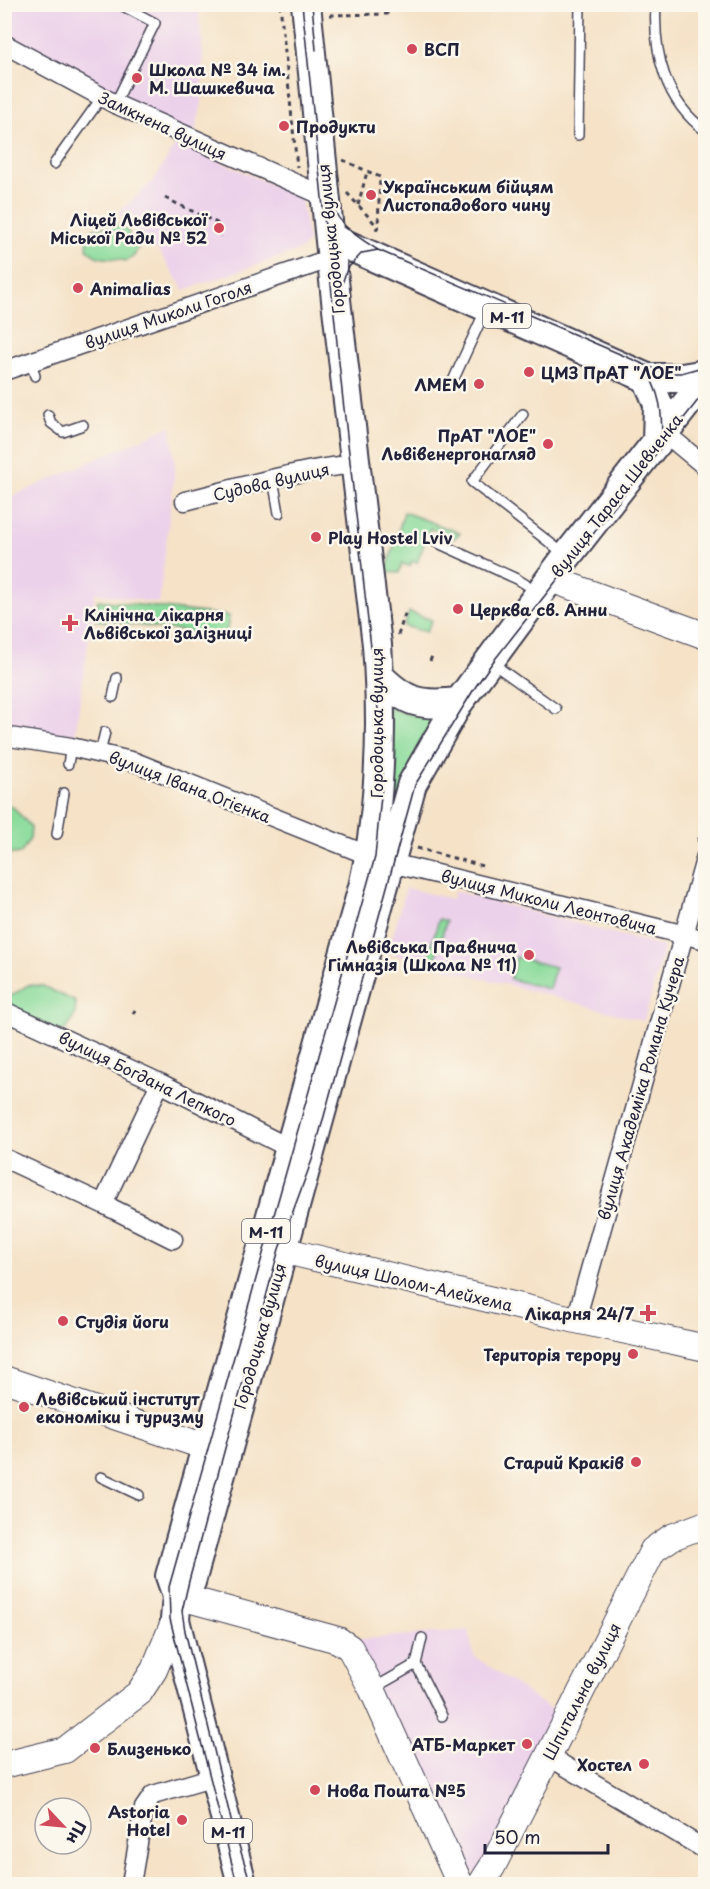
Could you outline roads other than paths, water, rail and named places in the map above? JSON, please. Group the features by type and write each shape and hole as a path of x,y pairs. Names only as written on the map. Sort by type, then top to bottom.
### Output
{"main road":[{"name":"Городоцька вулиця","path":"176,1608 191,1582 217,1450 381,859 378,776 379,676 331,248 335,194 316,10"},
{"name":"М-11","path":"331,248 487,307 647,378"},
{"path":"661,438 658,404 647,378 682,378 705,374"},
{"name":"вулиця Тараса Шевченка","path":"381,859 412,784 459,702 567,556 705,379"},
{"path":"379,676 393,690 408,700 434,705 459,702"},
{"name":"М-11","path":"176,1608 214,1777 242,1884"}],"street":[{"name":"Замкнена вулиця","path":"4,44 108,100 335,194"},
{"name":"вулиця Миколи Гоголя","path":"4,371 33,369 331,248"},
{"path":"661,438 705,467"},
{"name":"Судова вулиця","path":"185,501 273,479 335,466 357,464"},
{"path":"545,586 705,636"},
{"name":"вулиця Івана Огієнка","path":"4,736 70,756 100,753 135,762 381,859"},
{"name":"вулиця Академіка Романа Кучера","path":"576,1320 705,856"},
{"name":"вулиця Миколи Леонтовича","path":"381,859 705,940"},
{"name":"вулиця Богдана Лепкого","path":"4,1011 160,1083 299,1153"},
{"path":"103,1204 160,1083"},
{"path":"4,1158 173,1239"},
{"name":"вулиця Шолом-Алейхема","path":"273,1248 576,1320 705,1348"},
{"path":"4,1379 217,1450"},
{"name":"Шпитальна вулиця","path":"481,1884 492,1868 653,1550 672,1537 705,1524"},
{"path":"4,1765 65,1750 139,1693 154,1670 176,1608 338,1640 350,1648 372,1689 460,1884"},
{"path":"548,1756 705,1850"},
{"path":"131,1884 144,1808 153,1795 214,1777"}],"lane":[{"path":"54,164 108,100 155,23 119,4"},
{"path":"578,135 580,4"},
{"path":"656,4 657,43 665,78 672,95 684,111 705,131"},
{"path":"451,385 487,307"},
{"path":"523,414 472,482 567,556"},
{"path":"48,416 51,423 63,432 83,425"},
{"path":"273,479 279,513"},
{"path":"429,539 517,579 545,586"},
{"path":"489,661 556,709"},
{"path":"113,697 117,678"},
{"path":"100,753 105,732"},
{"path":"57,834 64,793"},
{"path":"101,1477 139,1495"},
{"path":"422,1638 416,1664 442,1716"},
{"path":"372,1689 416,1664"}],"tram line":[{"path":"237,1884 170,1619 169,1587 375,857 383,775 379,718 302,4"},
{"path":"312,4 316,50"},
{"path":"329,188 334,210 344,225 378,250 664,373 681,373 706,366"},
{"path":"336,302 347,269 362,253 378,250"},
{"path":"642,365 654,384 660,403 662,445"},
{"path":"251,1884 231,1820 182,1611 279,1249 312,1160 415,785 492,663 706,390"}],"place":[{"name":"ВСП","path":"412,49"},
{"name":"Школа № 34 ім. М. Шашкевича","path":"137,78"},
{"name":"Продукти","path":"284,126"},
{"name":"Українським бійцям Листопадового чину","path":"371,195"},
{"name":"Ліцей Львівської Міської Ради № 52","path":"219,228"},
{"name":"Animalias","path":"78,288"},
{"name":"ЦМЗ ПрАТ \"ЛОЕ\"","path":"529,372"},
{"name":"ЛМЕМ","path":"479,384"},
{"name":"ПрАТ \"ЛОЕ\" Львівенергонагляд","path":"548,444"},
{"name":"Play Hostel Lviv","path":"316,537"},
{"name":"Церква св. Анни","path":"458,609"},
{"name":"Клінічна лікарня Львівської залізниці","path":"70,623"},
{"name":"Львівська Правнича Гімназія (Школа № 11)","path":"529,955"},
{"name":"Лікарня 24/7","path":"648,1313"},
{"name":"Студія йоги","path":"63,1321"},
{"name":"Територія терору","path":"633,1354"},
{"name":"Львівський інститут економіки і туризму","path":"24,1407"},
{"name":"Старий Краків","path":"636,1462"},
{"name":"АТБ-Маркет","path":"527,1744"},
{"name":"Близенько","path":"95,1748"},
{"name":"Хостел","path":"644,1764"},
{"name":"Нова Пошта №5","path":"315,1790"},
{"name":"Astoria Hotel","path":"182,1820"}]}
